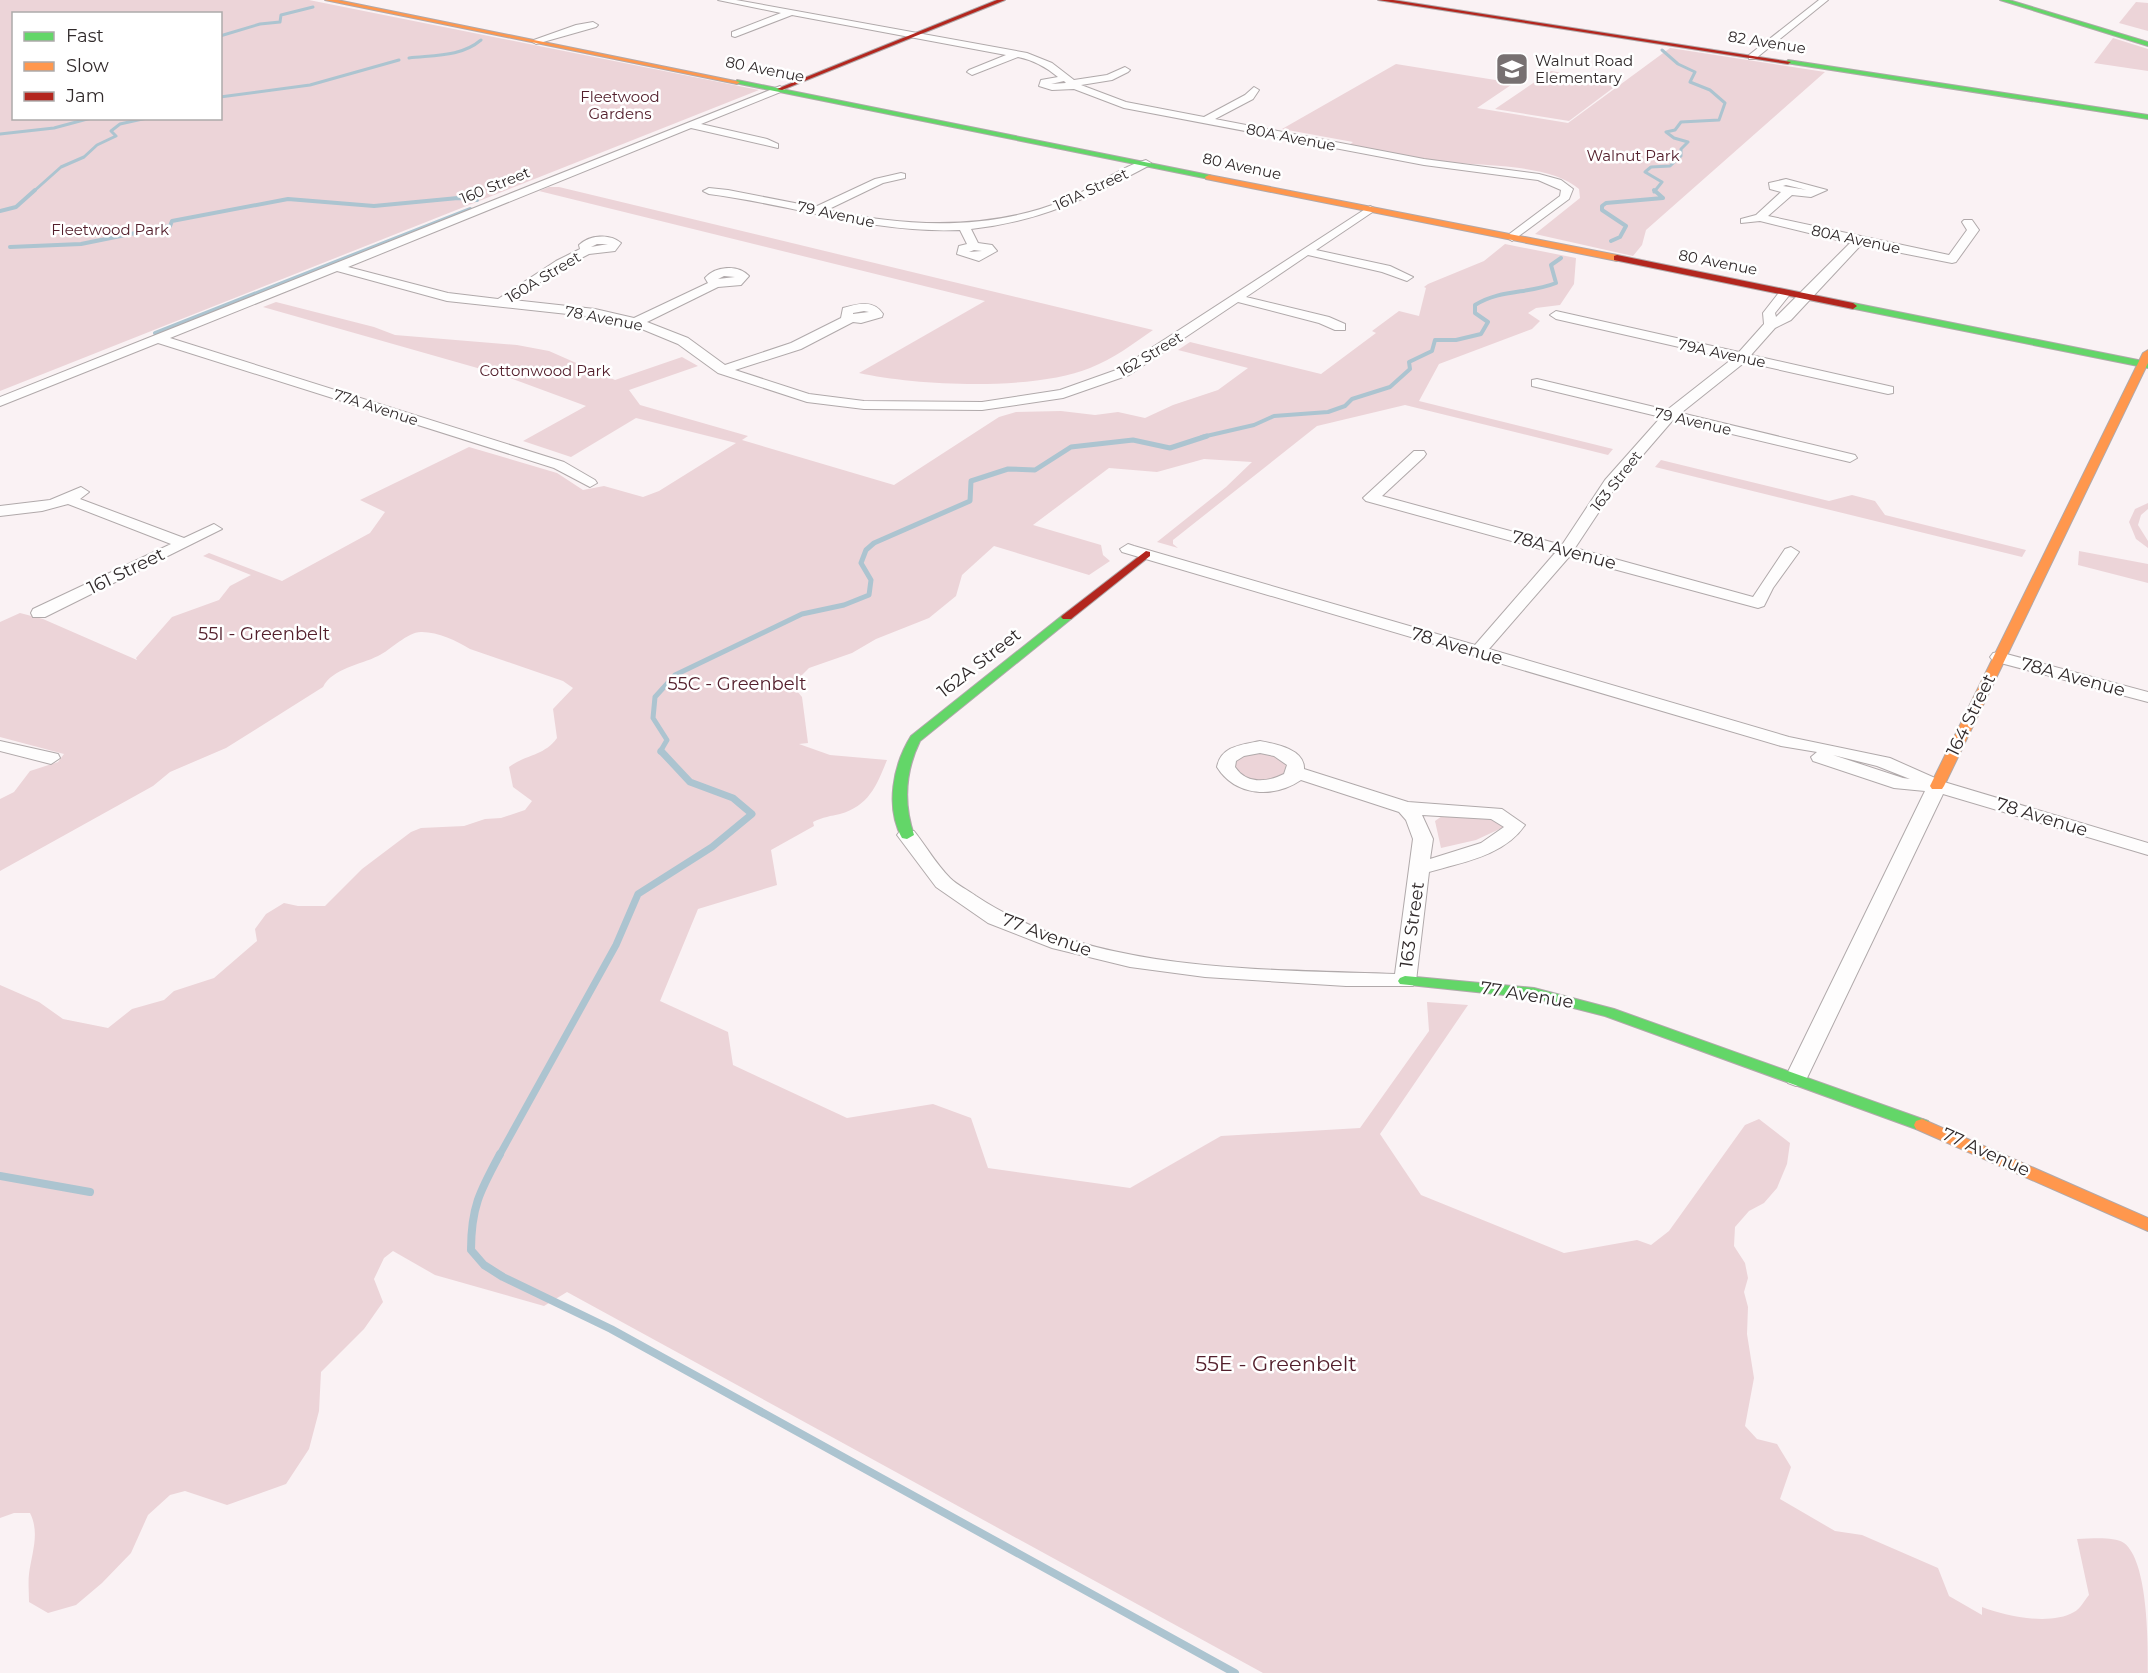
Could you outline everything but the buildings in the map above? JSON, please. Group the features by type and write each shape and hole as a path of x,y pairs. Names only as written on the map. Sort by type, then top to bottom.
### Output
{"street":[{"name":"80 Avenue","path":"332,0 1785,293 2146,361"},
{"name":"80A Avenue","path":"722,0 1017,54 1043,62 1071,82 1111,102 1424,162 1549,180 1563,186 1567,192 1564,197 1512,237"},
{"name":"160 Street","path":"0,402 1002,0"},
{"name":"82 Avenue","path":"1381,0 2148,117"},
{"path":"1752,57 1824,0"},
{"path":"2003,0 2148,44"},
{"path":"735,34 791,12"},
{"path":"2047,13 2148,37"},
{"path":"536,41 579,27 594,25"},
{"path":"972,72 1017,54"},
{"path":"1071,82 1109,78 1125,70"},
{"path":"1206,120 1249,97 1254,90"},
{"path":"689,125 763,141 774,146"},
{"name":"161A Street","path":"964,226 1019,217 1055,207 1146,163"},
{"path":"816,210 879,182 902,176"},
{"name":"79 Avenue","path":"710,191 745,195 881,224 964,226"},
{"path":"1745,221 1760,218 1789,191"},
{"name":"162 Street","path":"896,406 982,406 1063,394 1106,379 1136,365 1370,209"},
{"name":"80A Avenue","path":"1760,218 1858,241 1952,259 1973,230 1968,222"},
{"path":"964,226 974,246"},
{"name":"163 Street","path":"1478,652 1566,550 1610,483 1670,415 1742,357 1770,325 1786,317 1858,241"},
{"name":"160A Street","path":"500,303 560,264 586,251"},
{"path":"1306,251 1386,269 1407,277"},
{"name":"78 Avenue","path":"335,267 431,294 595,313 636,322 683,341 723,370 763,386 807,398 864,405 896,406"},
{"path":"636,322 715,284"},
{"name":"163 Street","path":"1770,325 1769,313 1785,293"},
{"path":"1236,298 1324,320 1340,327"},
{"name":"79A Avenue","path":"1556,315 1888,390"},
{"path":"723,370 796,346 849,319"},
{"name":"77A Avenue","path":"158,339 559,465 590,483"},
{"name":"164 Street","path":"1796,1078 1936,786 2146,361"},
{"name":"79 Avenue","path":"1537,383 1850,458"},
{"name":"78A Avenue","path":"1419,454 1371,498 1758,603 1765,588 1791,552"},
{"path":"0,511 51,505 76,496 184,543"},
{"name":"161 Street","path":"39,613 214,529"},
{"name":"78 Avenue","path":"1128,549 1787,742 1872,775 1902,784 1936,786 2148,849"},
{"name":"162A Street","path":"907,836 901,820 897,789 906,755 915,739 1146,554"},
{"name":"78A Avenue","path":"1999,657 2148,697"},
{"path":"0,746 51,758"},
{"name":"163 Street","path":"1296,772 1406,808 1495,813 1515,825 1512,834 1494,844 1420,868"},
{"name":"163 Street","path":"1405,981 1420,868 1421,830 1406,808"},
{"name":"77 Avenue","path":"907,836 931,872 969,903 1012,925 1081,949 1119,958 1203,969 1405,981 1508,990 1584,1005 1796,1078 1948,1134 2148,1225"}],"green space":[{"name":"Fleetwood Park","path":"0,0 309,0 759,90 0,391"},
{"path":"2136,2 2148,3 2148,31 2119,23"},
{"path":"2113,38 2148,49 2148,71 2094,63"},
{"name":"Walnut Park","path":"1670,48 1825,72 1646,230 1642,245 1633,256 1535,234 1580,198 1579,189 1566,180 1549,174 1509,167 1411,158 1349,145 1353,142 1282,129 1396,64 1514,83 1477,108 1568,123"},
{"path":"1551,71 1621,82 1569,121 1495,109"},
{"path":"549,187 559,187 1153,330 1123,351 1090,368 1039,380 976,384 943,383 859,373 985,301 539,191"},
{"path":"1505,244 1576,258 1574,284 1560,305 1536,308 1528,313 1540,321 1532,329 1439,364 1419,401 1613,449 1608,455 1405,405 1317,426 1173,540 1173,544 1178,548 1157,542 1226,487 1252,462 1204,459 1157,472 1109,468 1033,525 1101,545 1103,555 1110,561 1089,575 994,546 962,575 956,596 929,618 876,639 852,653 809,668 792,685 802,697 808,743 799,744 830,755 887,760 871,793 858,806 813,822 814,826 771,850 777,885 698,909 660,1001 728,1032 733,1065 847,1118 933,1104 971,1118 988,1168 1130,1188 1221,1136 1360,1128 1429,1031 1427,1002 1468,1005 1380,1134 1421,1195 1564,1253 1637,1240 1651,1245 1669,1231 1745,1125 1759,1119 1790,1143 1787,1164 1777,1188 1764,1203 1749,1211 1735,1227 1734,1246 1745,1263 1748,1278 1744,1292 1748,1307 1747,1334 1754,1378 1745,1426 1757,1439 1777,1444 1791,1467 1780,1499 1835,1531 1862,1535 1938,1568 1949,1596 1982,1615 1982,1607 2003,1614 2040,1619 2064,1616 2074,1612 2089,1595 2077,1539 2108,1539 2124,1543 2132,1552 2142,1584 2147,1623 2148,1673 1263,1673 567,1292 544,1306 435,1275 393,1251 384,1258 374,1279 383,1302 364,1329 321,1372 319,1411 309,1449 286,1484 227,1505 185,1491 170,1495 148,1515 131,1553 102,1583 76,1605 48,1613 29,1602 29,1574 35,1535 33,1520 30,1513 14,1513 0,1518 0,985 39,1002 63,1019 108,1028 132,1009 164,1000 174,991 214,978 257,941 255,929 266,914 284,903 298,906 325,906 362,869 411,832 421,828 464,826 525,810 532,801 513,787 509,767 541,752 557,738 553,709 573,688 563,681 470,649 447,638 428,632 417,632 378,656 333,675 323,687 226,748 170,772 153,786 0,871 0,799 14,792 30,771 58,762 64,754 0,737 0,622 20,613 43,619 137,660 136,658 172,617 219,600 230,586 251,575 203,556 209,553 282,581 370,533 385,512 360,500 469,447 557,473 583,490 604,486 643,497 659,491 736,443 636,418 571,457 523,441 586,406 502,375 263,307 276,302 374,327 395,335 517,345 549,351 615,380 682,357 698,366 629,390 640,405 748,436 742,440 894,485 999,417 1016,412 1061,411 1095,415 1118,412 1145,418 1173,405 1218,390 1248,368 1178,350 1190,342 1321,374 1376,333 1372,331 1399,311 1419,316 1426,288 1424,287 1428,284 1484,261"},
{"path":"1661,460 1829,501 1852,495 1875,501 1885,515 2026,550 2022,557 1655,467"},
{"path":"2148,503 2148,509 2141,515 2138,525 2148,541 2148,548 2136,539 2129,522 2135,509"},
{"path":"2079,551 2148,564 2148,583 2078,565"},
{"path":"1265,751 1288,761 1290,772 1260,784 1235,775 1234,759 1239,755"},
{"path":"1442,816 1484,816 1499,822 1504,827 1476,840 1441,848 1435,821"}],"waterway":[{"path":"222,35 260,24 280,22 281,15 313,7"},
{"path":"409,58 465,50 481,40"},
{"path":"1655,191 1662,182 1645,172 1651,167 1670,166 1681,156 1681,149 1688,142 1674,138 1666,132 1675,130 1681,122 1719,120 1725,103 1710,90 1690,82 1695,72 1678,64 1662,50"},
{"path":"222,97 310,85 399,60"},
{"path":"0,134 54,128 84,120"},
{"path":"33,192 61,167 84,157 97,145 116,136 111,131 120,124 138,120"},
{"path":"0,211 16,207 35,190"},
{"path":"1611,241 1620,237 1626,226 1602,210 1602,206 1606,203 1663,198 1655,191"},
{"path":"10,247 81,244 170,226 172,221 288,199 374,206 458,198 477,200"},
{"path":"155,333 470,209"},
{"path":"1202,437 1254,425 1274,416 1328,412 1345,406 1352,399 1390,387 1410,369 1409,362 1432,351 1435,340 1456,340 1481,334 1488,322 1475,313 1475,305 1494,296 1556,283 1551,265 1561,258"},
{"path":"660,752 667,740 653,718 655,697 675,675 802,614 844,605 869,595 871,580 861,563 866,550 874,543 970,501 971,481 1008,469 1035,470 1071,447 1133,440 1170,448 1207,436"},
{"path":"499,1156 616,945 638,894 712,847 752,814 733,798 690,782 661,751"},
{"path":"500,1154 478,1200 471,1235 471,1250 484,1265 503,1277 611,1329 1235,1673"},
{"path":"0,1176 90,1192"}],"traffic: fast":[{"path":"2003,0 2148,44"},
{"path":"1788,62 2148,117"},
{"path":"737,82 1209,177"},
{"path":"1853,306 2148,365"},
{"path":"907,835 901,810 900,786 904,763 915,739 1067,617"},
{"path":"1405,981 1534,993 1609,1012 1922,1125"}],"traffic: slow":[{"path":"328,0 737,82"},
{"path":"1209,177 1617,258"},
{"path":"1937,786 2148,353"},
{"path":"1922,1125 2148,1225"}],"traffic: jam":[{"path":"780,89 1002,0"},
{"path":"1381,0 1788,62"},
{"path":"1617,258 1853,306"},
{"path":"1067,617 1146,554"}],"place":[{"name":"Walnut Road Elementary","path":"1512,69"}],"park label":[{"name":"Fleetwood Gardens","path":"620,104"},
{"name":"Cottonwood Park","path":"545,370"},
{"name":"55I - Greenbelt","path":"264,634"},
{"name":"55C - Greenbelt","path":"737,684"},
{"name":"55E - Greenbelt","path":"1276,1363"}]}
